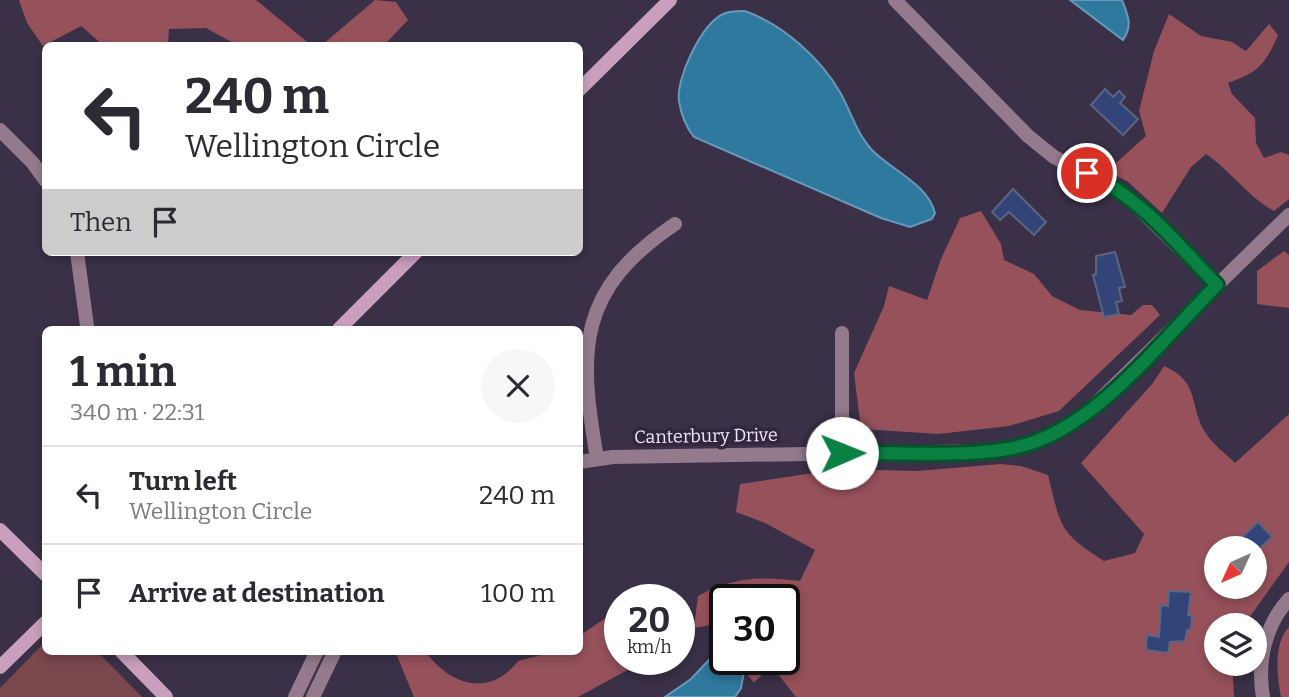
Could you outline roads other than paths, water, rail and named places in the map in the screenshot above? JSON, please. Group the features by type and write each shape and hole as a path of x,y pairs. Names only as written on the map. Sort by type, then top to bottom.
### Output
{"street":[{"path":"583,86 670,0"},
{"path":"895,0 1028,136 1054,157 1122,192 1217,285"},
{"path":"0,130 42,176"},
{"name":"Canterbury Drive","path":"583,461 597,458 1005,449 1049,436 1082,417 1121,382 1289,215"},
{"path":"597,458 585,363 596,311 612,279 627,260 641,246 675,223"},
{"path":"78,256 87,326"},
{"path":"342,326 412,256"},
{"path":"842,333 842,453"},
{"path":"0,530 42,571"},
{"path":"1263,697 1262,659 1266,638 1273,619 1289,599"},
{"path":"0,667 42,626"},
{"path":"125,655 166,697"},
{"path":"295,697 315,655"},
{"path":"313,697 333,655"}],"water":[{"path":"1070,0 1122,0 1129,25 1123,40"},
{"path":"745,11 787,34 823,68 841,94 867,144 925,194 935,213 932,219 910,227 881,218 694,137 684,120 679,101 686,66 699,40 715,20 728,12"},
{"path":"709,660 709,675 743,675 741,688 735,697 665,697 695,675"}]}
